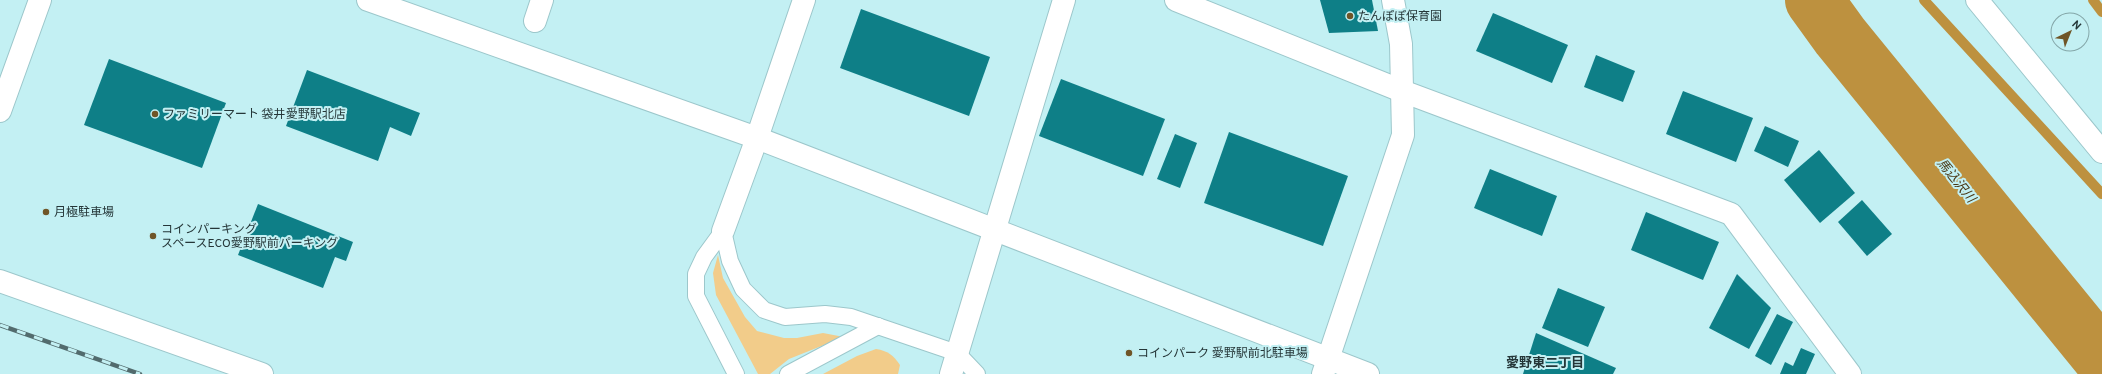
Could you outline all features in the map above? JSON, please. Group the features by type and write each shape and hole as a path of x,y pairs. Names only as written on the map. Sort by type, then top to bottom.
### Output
{"street":[{"path":"0,111 40,0"},
{"path":"368,0 757,138 1326,366 1368,374"},
{"path":"535,21 542,0"},
{"path":"723,231 757,138 804,0"},
{"path":"950,374 1064,0"},
{"path":"1176,0 1402,91 1731,214 1850,374"},
{"path":"1326,366 1403,135 1401,44 1393,0"},
{"path":"1977,0 2102,152"},
{"path":"0,281 262,374"}],"lane":[{"path":"723,231 730,261 742,289 764,310 785,317 825,314 851,317 956,353 977,374"},
{"path":"723,231 704,257 696,274 696,296 736,374"},
{"path":"788,374 878,326"}],"shaded area":[{"path":"718,255 723,278 745,317 757,331 784,338 797,338 823,333 844,337 789,359 770,374 758,374 716,295 713,273"},
{"path":"876,349 887,352 895,359 900,365 898,374 823,374 857,356"}],"building":[{"name":"たんぽぽ保育園","path":"1320,0 1372,0 1378,31 1329,33"},
{"path":"861,9 990,57 969,116 840,68"},
{"path":"1493,13 1568,45 1552,83 1476,51"},
{"path":"1596,55 1635,71 1623,102 1584,87"},
{"name":"ファミリーマート 袋井愛野駅北店","path":"109,59 226,103 202,168 84,125"},
{"path":"307,70 420,113 411,136 390,127 378,161 286,126"},
{"path":"1061,79 1165,119 1143,176 1039,136"},
{"path":"1683,91 1753,118 1736,162 1666,134"},
{"path":"1765,126 1799,141 1788,167 1754,151"},
{"path":"1229,132 1348,176 1323,246 1204,203"},
{"path":"1175,134 1197,143 1180,188 1157,179"},
{"path":"1819,150 1855,193 1820,223 1784,180"},
{"path":"1490,169 1557,196 1542,236 1474,208"},
{"path":"1862,200 1892,234 1867,256 1838,222"},
{"path":"258,204 353,242 346,261 335,257 323,288 238,255"},
{"path":"1646,212 1719,242 1703,280 1631,250"},
{"path":"1737,274 1771,308 1749,349 1709,328"},
{"path":"1558,288 1605,307 1588,347 1542,328"},
{"path":"1777,314 1793,322 1771,365 1755,356"},
{"path":"1536,333 1616,368 1613,374 1523,374"},
{"path":"1801,348 1815,354 1806,374 1780,374 1785,362 1793,366"}],"waterway":[{"name":"馬込沢川","path":"1814,0 1840,36 2102,358"},
{"path":"1924,0 2102,194"},
{"path":"2093,0 2102,12"}],"railway":[{"path":"0,325 140,374"}],"place":[{"name":"たんぽぽ保育園","path":"1350,16"},
{"name":"ファミリーマート 袋井愛野駅北店","path":"155,114"},
{"name":"月極駐車場","path":"46,212"},
{"name":"コインパーキング スペースECO愛野駅前パーキング","path":"153,236"},
{"name":"コインパーク 愛野駅前北駐車場","path":"1129,353"}],"district":[{"name":"愛野東二丁目","path":"1545,362"}]}
